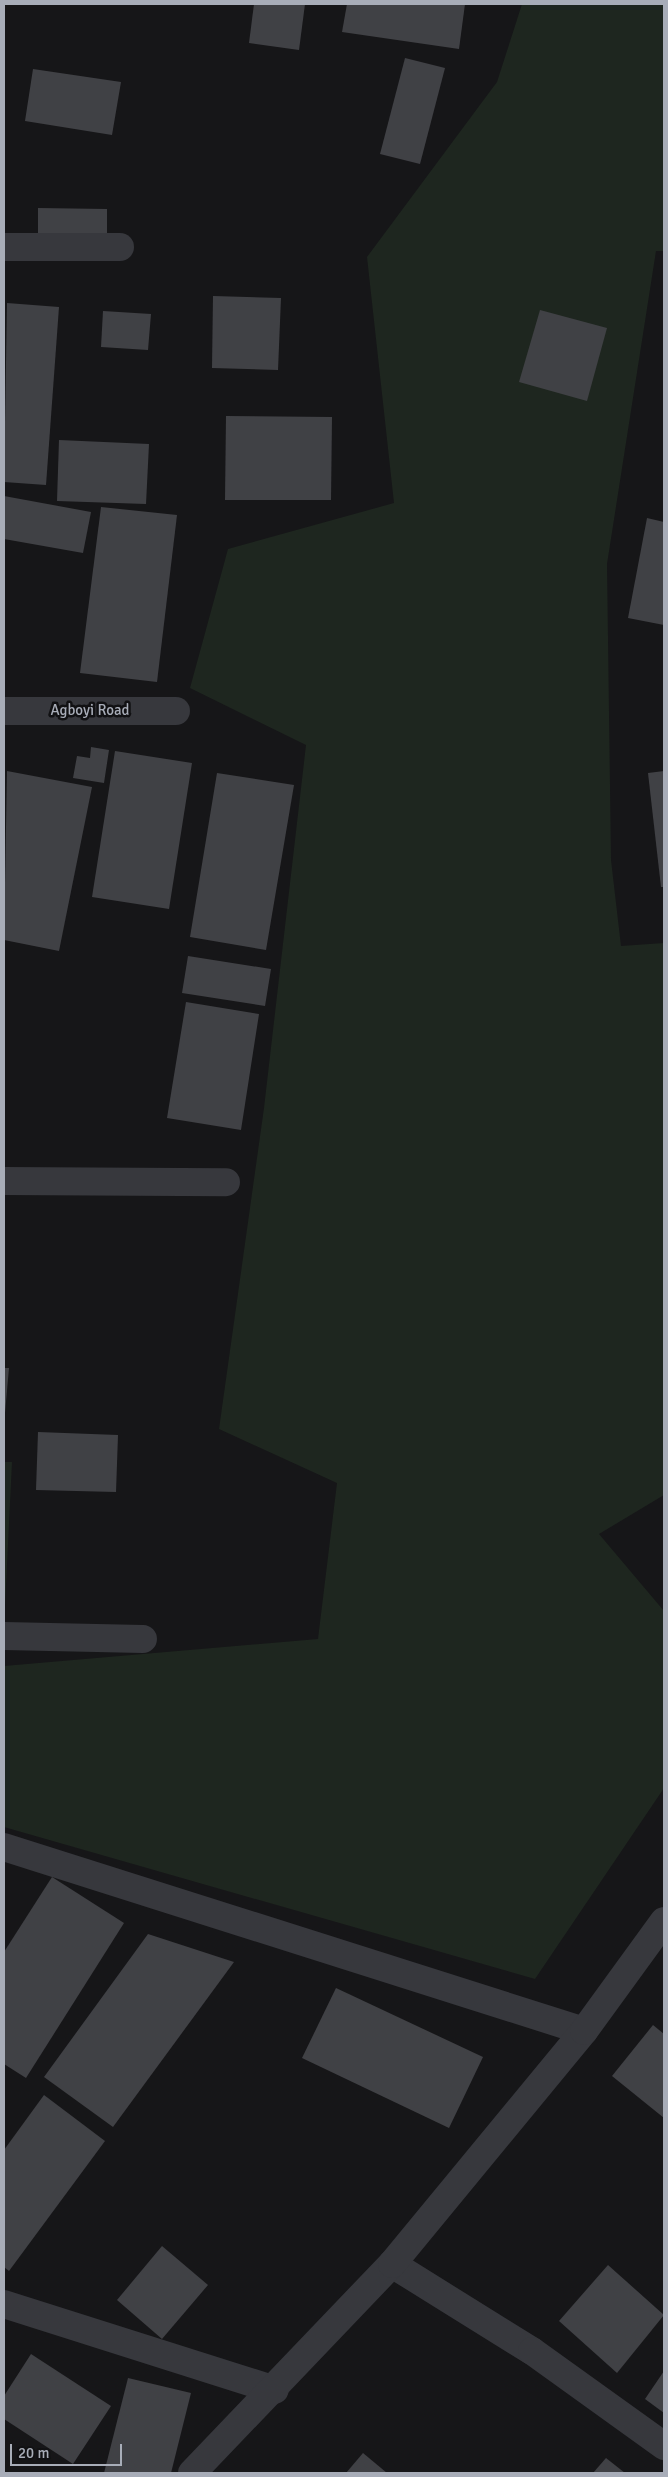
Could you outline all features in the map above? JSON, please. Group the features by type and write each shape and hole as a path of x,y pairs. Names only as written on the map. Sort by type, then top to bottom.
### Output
{"street":[{"path":"4,247 120,247"},
{"name":"Agboyi Road","path":"4,711 176,711"},
{"path":"4,1181 226,1182"},
{"path":"4,1636 143,1639"},
{"path":"4,1847 584,2031"},
{"path":"192,2473 275,2390 392,2264 584,2031 664,1921"},
{"path":"392,2264 532,2351 664,2446"},
{"path":"4,2304 275,2390"}],"shaded area":[{"path":"522,4 664,4 664,251 656,251 607,564 611,860 621,946 664,943 664,1495 599,1534 664,1611 664,1788 535,1979 4,1827 4,1666 318,1639 337,1483 219,1429 264,1108 306,745 190,688 228,549 394,503 367,257 497,82"},
{"path":"4,1462 12,1462 4,1627"}],"building":[{"path":"254,4 305,4 299,50 249,43"},
{"path":"347,4 465,4 459,49 342,32"},
{"path":"405,58 445,68 420,164 380,154"},
{"path":"33,69 121,82 112,135 25,121"},
{"path":"38,208 107,209 107,239 38,238"},
{"path":"213,296 281,298 278,370 212,368"},
{"path":"7,303 59,307 46,485 4,482"},
{"path":"540,310 607,328 587,401 519,382"},
{"path":"103,311 151,314 148,350 101,347"},
{"path":"226,416 332,417 331,500 225,500"},
{"path":"59,440 149,444 146,504 57,501"},
{"path":"4,496 91,512 83,553 4,539"},
{"path":"101,507 177,515 157,682 80,673"},
{"path":"647,518 664,522 664,625 628,618"},
{"path":"91,747 109,750 104,783 73,778 77,756 90,758"},
{"path":"115,751 192,763 169,909 92,897"},
{"path":"7,771 92,787 59,951 4,940"},
{"path":"664,771 664,887 661,887 648,773"},
{"path":"217,773 294,785 266,950 190,937"},
{"path":"188,956 271,969 265,1006 182,993"},
{"path":"186,1002 259,1014 241,1130 167,1118"},
{"path":"4,1368 9,1368 5,1413 4,1412"},
{"path":"38,1432 118,1435 116,1492 36,1490"},
{"path":"52,1877 124,1923 26,2078 4,2064 4,1952"},
{"path":"148,1934 234,1962 113,2127 44,2077"},
{"path":"336,1988 483,2057 449,2128 302,2058"},
{"path":"653,2025 664,2034 664,2118 612,2076"},
{"path":"44,2095 105,2141 9,2271 4,2267 4,2150"},
{"path":"162,2246 208,2285 162,2339 117,2300"},
{"path":"608,2265 664,2315 617,2373 559,2321"},
{"path":"31,2354 111,2406 73,2464 4,2419 4,2396"},
{"path":"664,2371 664,2413 645,2399"},
{"path":"128,2378 191,2393 171,2473 104,2473"},
{"path":"363,2453 387,2473 346,2473"},
{"path":"606,2458 625,2473 593,2473"}]}
